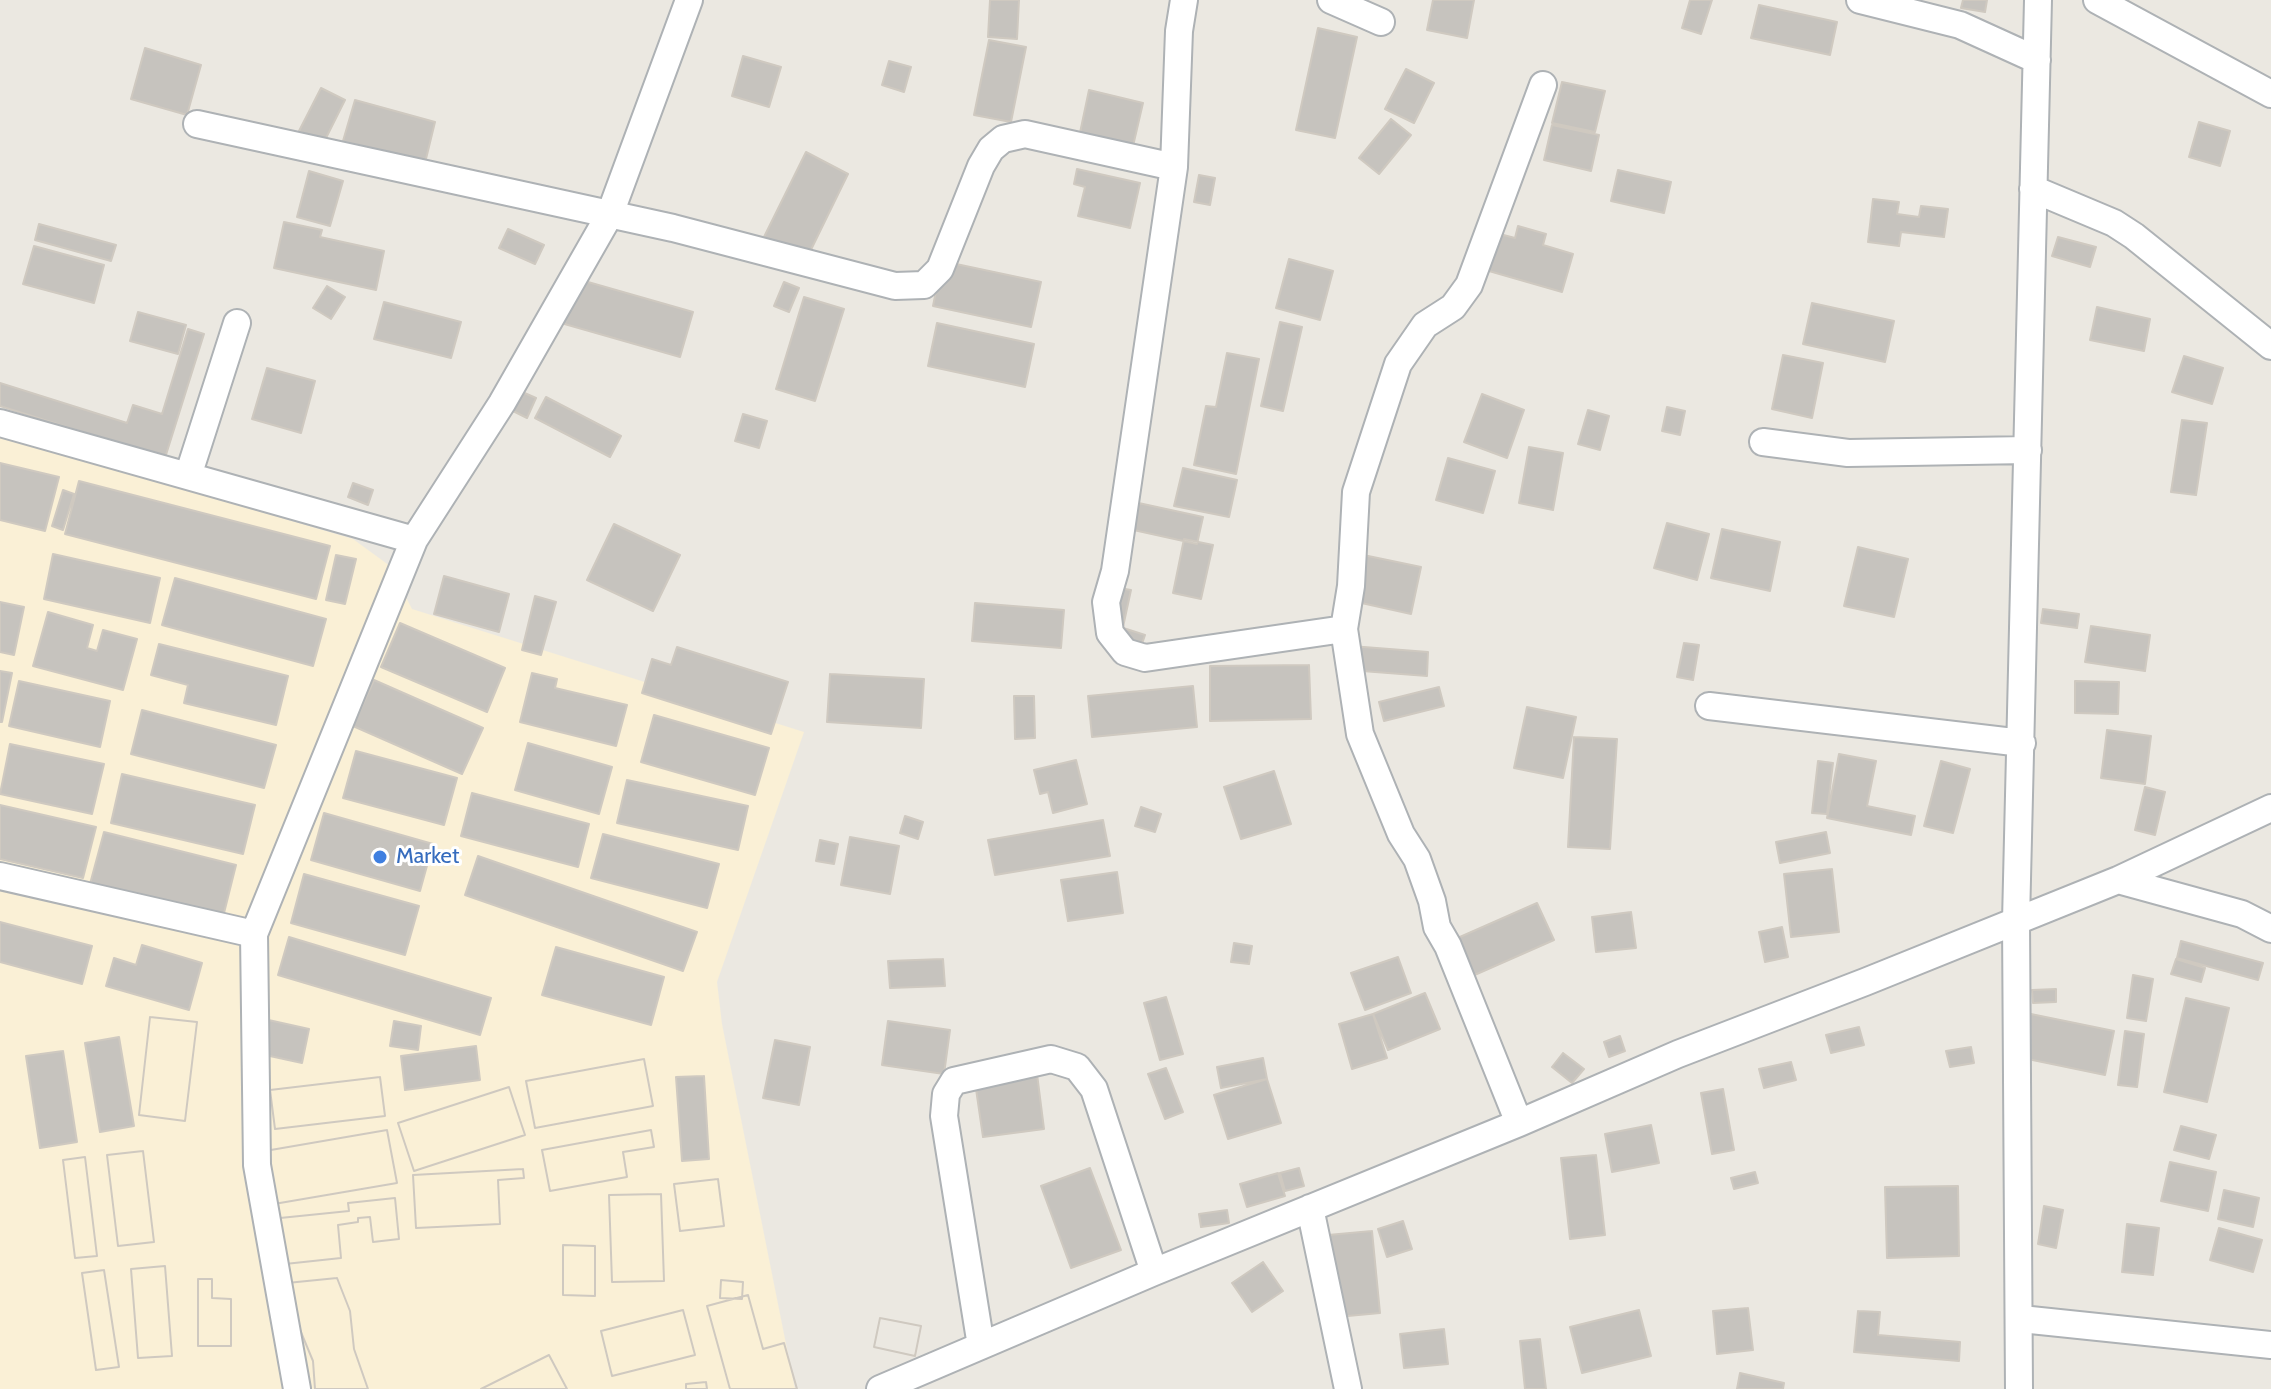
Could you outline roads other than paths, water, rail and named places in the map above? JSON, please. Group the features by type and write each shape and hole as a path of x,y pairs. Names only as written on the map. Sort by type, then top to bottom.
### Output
{"street":[{"path":"297,1389 257,1165 254,934 414,540 502,403 610,214 689,0"},
{"path":"1184,0 1179,31 1174,167 1115,571 1106,602 1110,633 1125,652 1145,658 1344,629"},
{"path":"1331,0 1381,22"},
{"path":"1860,0 1960,25 2037,60"},
{"path":"2019,1389 2021,1319 2016,921 2038,0"},
{"path":"2097,0 2271,94"},
{"path":"1519,1123 1448,946 1437,927 1432,901 1417,859 1401,834 1360,734 1344,629 1351,586 1356,492 1398,364 1425,325 1453,307 1469,285 1543,85"},
{"path":"197,124 610,214 895,286 924,285 940,269 981,166 991,149 1003,139 1025,134 1174,167"},
{"path":"2033,189 2114,223 2134,236 2271,346"},
{"path":"188,476 237,323"},
{"path":"0,423 414,540"},
{"path":"1763,442 1848,453 2028,450"},
{"path":"1709,706 2022,743"},
{"path":"880,1389 1678,1054 2118,880 2271,808"},
{"path":"0,876 254,934"},
{"path":"2118,880 2242,914 2271,929"},
{"path":"981,1346 944,1116 946,1094 954,1081 1051,1059 1077,1067 1094,1089 1154,1272"},
{"path":"1310,1208 1348,1389"},
{"path":"2021,1319 2271,1345"}],"place":[{"name":"Market","path":"380,857"}]}
